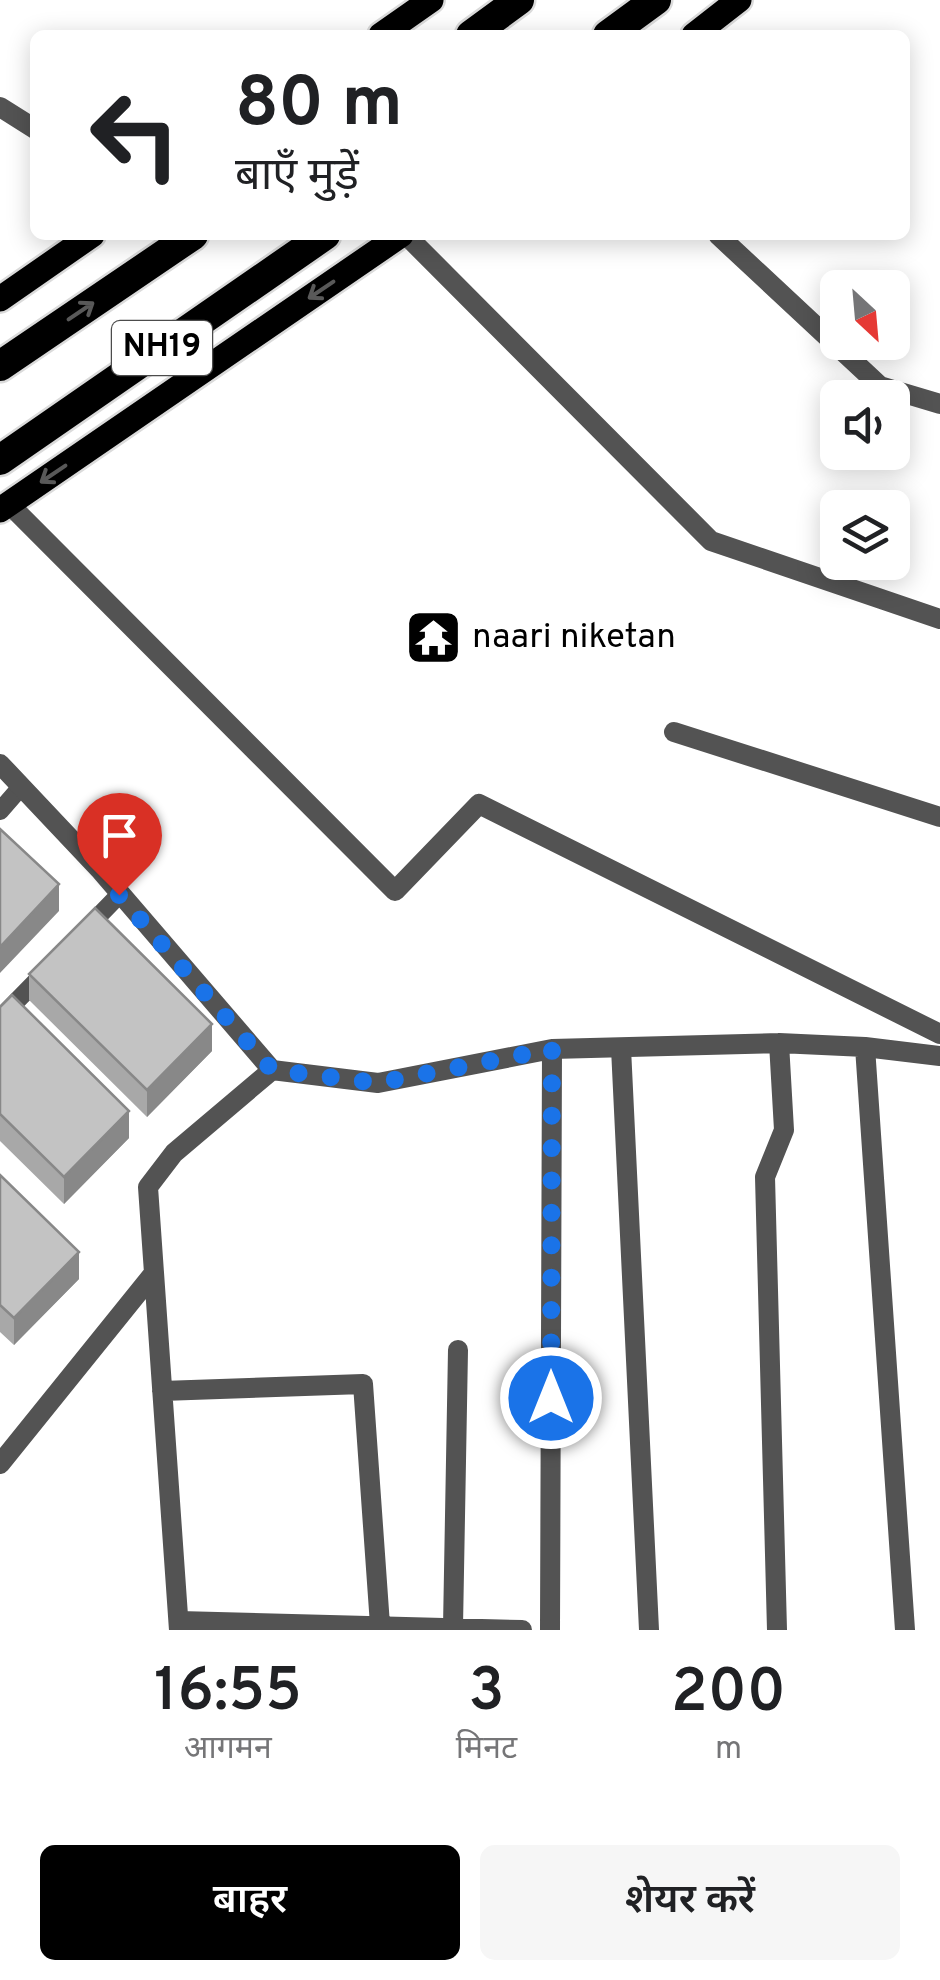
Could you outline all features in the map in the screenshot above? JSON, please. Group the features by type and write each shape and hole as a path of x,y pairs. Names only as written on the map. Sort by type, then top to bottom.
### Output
{"highway":[{"path":"478,30 519,0"},
{"path":"615,30 656,0"},
{"name":"NH19","path":"0,366 186,240"},
{"name":"NH19","path":"0,460 318,240"}],"main road":[{"path":"388,30 431,0"},
{"path":"700,30 739,0"},
{"path":"0,299 85,240"},
{"path":"5,507 397,240"}],"street":[{"path":"0,108 30,126"},
{"path":"409,240 711,540 940,619"},
{"path":"723,240 880,386 940,404"},
{"path":"5,507 395,891 479,804 940,1034"},
{"path":"674,732 940,817"},
{"path":"0,764 101,871 272,1070 378,1083 552,1049 779,1043 940,1056"},
{"path":"778,1630 766,1178 784,1130 779,1043"},
{"path":"865,1047 905,1630"},
{"path":"621,1048 649,1630"},
{"path":"550,1630 552,1049"},
{"path":"272,1070 174,1153 148,1187 179,1626 380,1625 522,1630"},
{"path":"0,1464 154,1272"},
{"path":"453,1627 458,1350"},
{"path":"162,1391 363,1384 380,1625"}],"lane":[{"path":"0,811 20,788"},
{"path":"79,936 119,895"},
{"path":"0,1018 53,963"}],"building":[{"path":"0,829 59,884 0,947"},
{"path":"95,908 212,1024 147,1090 29,974"},
{"path":"12,995 129,1111 64,1177 0,1114 0,1007"},
{"path":"0,1175 79,1252 14,1318 0,1305"}],"place":[{"name":"naari niketan","path":"433,638"}],"route":[{"path":"119,895 272,1070 378,1083 552,1049 551,1398"}]}
